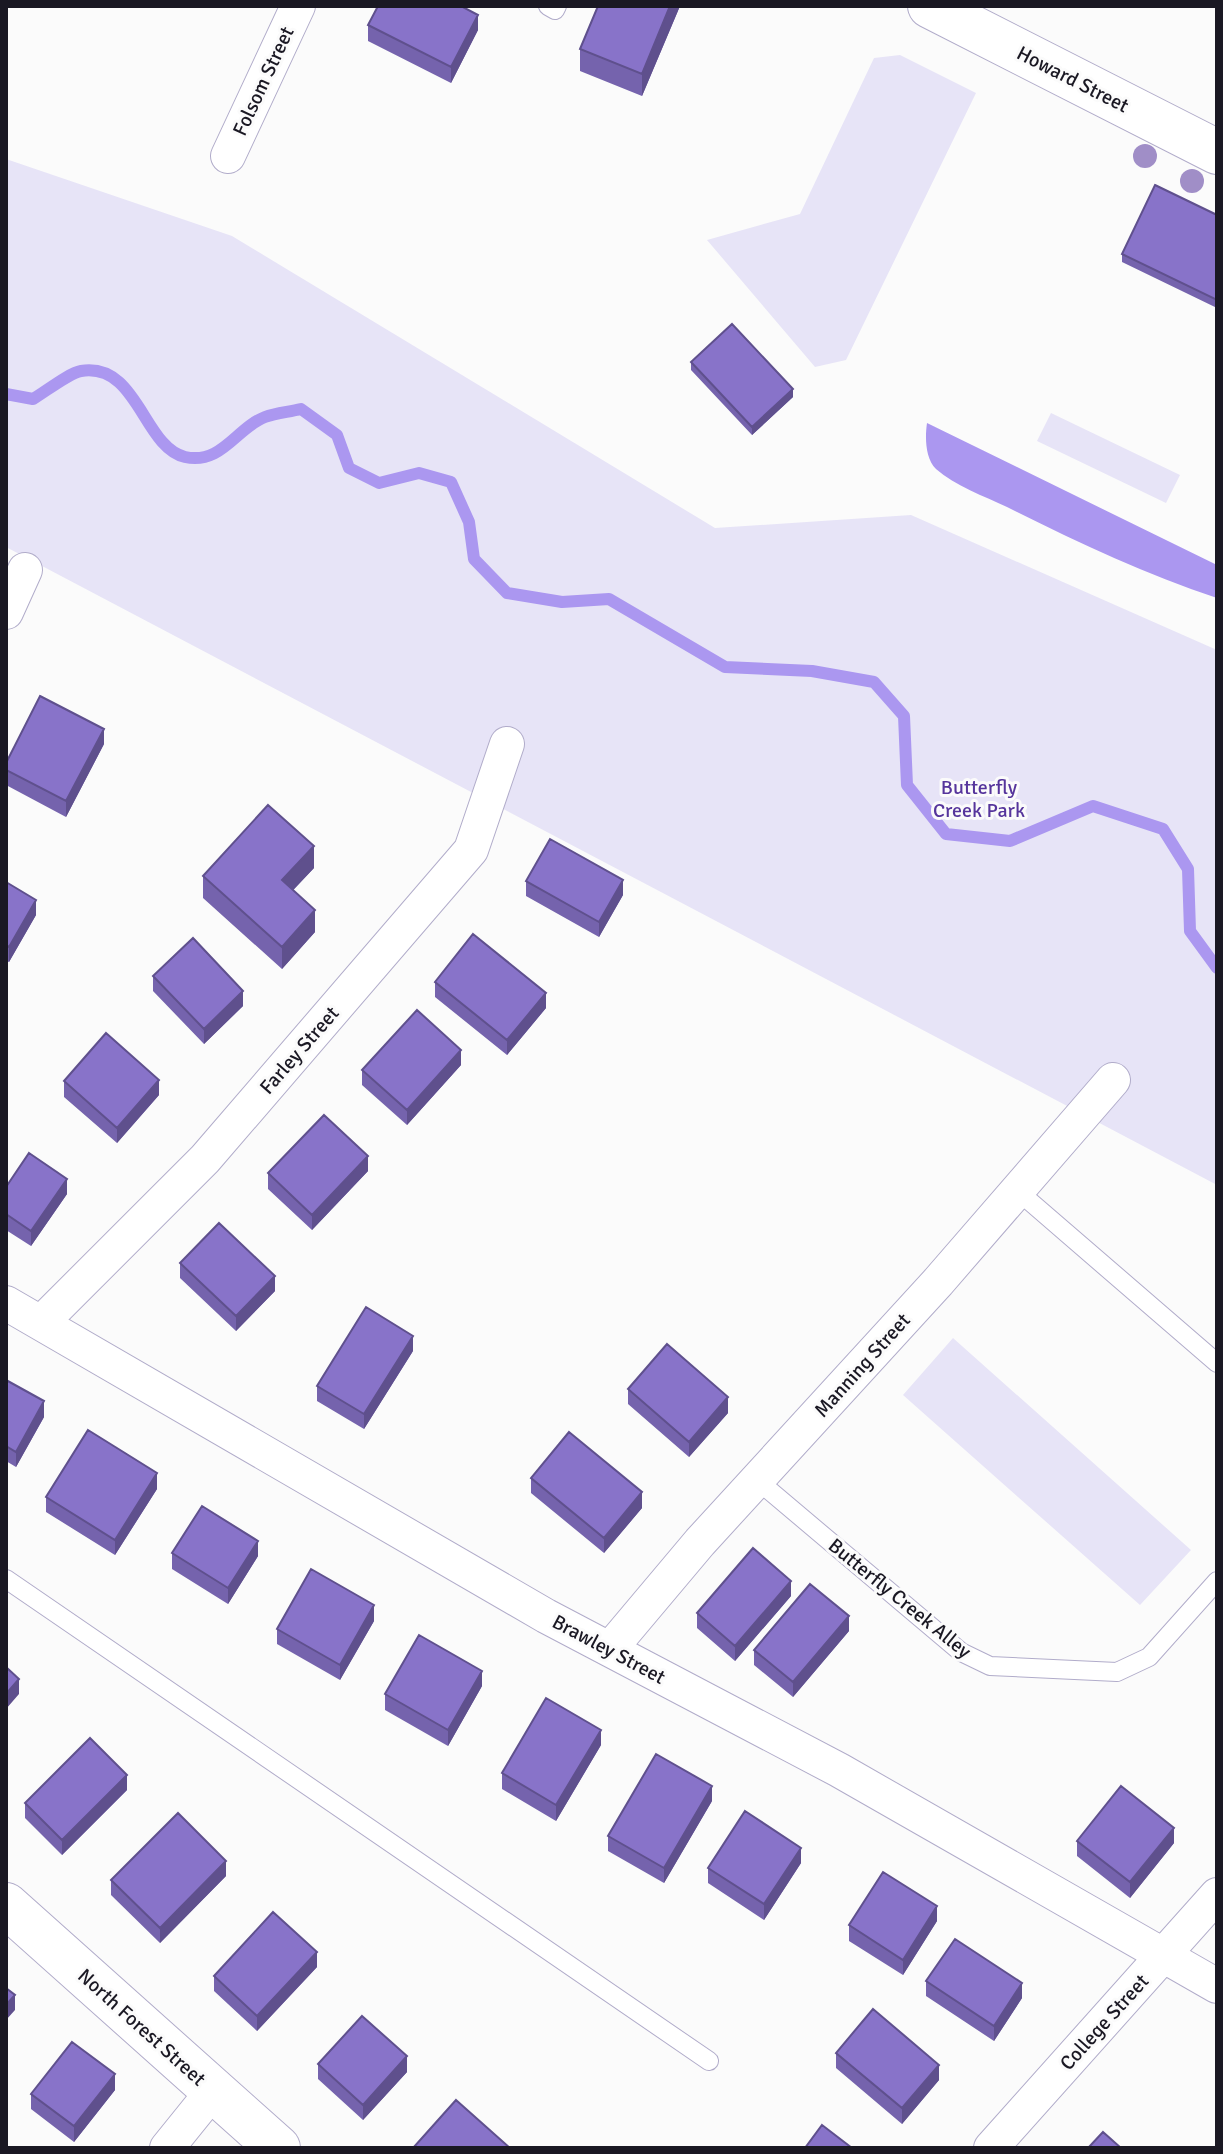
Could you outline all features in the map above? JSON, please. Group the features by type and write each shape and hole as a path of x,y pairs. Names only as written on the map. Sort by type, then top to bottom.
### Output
{"street":[{"name":"Folsom Street","path":"228,156 298,6"},
{"name":"Howard Street","path":"930,6 1217,152"},
{"path":"6,612 25,570"},
{"name":"Farley Street","path":"41,1323 205,1159 471,850 507,744"},
{"name":"Manning Street","path":"610,1649 700,1542 1019,1192 1113,1080"},
{"name":"Brawley Street","path":"6,1303 546,1616 839,1770 1217,1986"},
{"name":"College Street","path":"991,2148 1217,1895"},
{"name":"North Forest Street","path":"6,1905 278,2148"},
{"path":"167,2148 213,2091"}],"lane":[{"path":"548,6 555,10 557,6"},
{"path":"1019,1192 1217,1363"},
{"name":"Butterfly Creek Alley","path":"757,1480 961,1652 990,1666 1117,1672 1149,1657 1217,1581"},
{"path":"6,1579 709,2061"}],"green space":[{"path":"900,55 976,93 846,360 815,367 707,240 800,214 874,58"},
{"name":"Butterfly Creek Park","path":"6,159 232,236 715,528 911,515 1217,650 1217,1185 6,547"},
{"path":"1051,413 1180,475 1166,503 1037,441"},
{"path":"953,1338 1191,1550 1140,1605 903,1395"}],"shaded area":[{"path":"927,423 1217,565 1217,598 1110,556 952,481 936,469 930,459 926,441"}],"building":[{"path":"378,6 461,6 478,15 451,67 368,25"},
{"path":"598,6 670,6 642,74 580,49"},
{"path":"1155,185 1217,215 1217,300 1122,254"},
{"path":"732,324 793,389 752,427 691,362"},
{"path":"40,696 104,729 66,801 6,770 6,763"},
{"path":"268,805 314,846 282,880 315,910 282,947 203,876"},
{"path":"550,839 623,880 599,922 526,881"},
{"path":"6,882 36,900 9,947 6,945"},
{"path":"473,934 546,993 507,1040 435,982"},
{"path":"193,938 243,991 204,1029 153,976"},
{"path":"417,1010 461,1050 407,1110 362,1070"},
{"path":"106,1033 159,1080 117,1128 64,1081"},
{"path":"324,1115 368,1156 312,1215 268,1173"},
{"path":"29,1153 67,1179 31,1231 6,1214 6,1187"},
{"path":"219,1223 275,1276 236,1316 180,1263"},
{"path":"366,1307 413,1336 364,1414 317,1386"},
{"path":"667,1344 728,1397 689,1442 628,1389"},
{"path":"6,1380 44,1401 16,1452 6,1446"},
{"path":"88,1430 157,1473 115,1540 46,1497"},
{"path":"569,1432 642,1492 604,1538 531,1478"},
{"path":"202,1506 258,1541 228,1588 172,1553"},
{"path":"753,1548 791,1581 735,1646 697,1613"},
{"path":"311,1569 374,1605 340,1665 277,1629"},
{"path":"810,1584 849,1616 793,1682 754,1650"},
{"path":"419,1635 482,1671 448,1730 385,1694"},
{"path":"6,1667 19,1679 6,1694"},
{"path":"546,1698 601,1730 556,1805 502,1773"},
{"path":"90,1738 127,1775 62,1840 25,1803"},
{"path":"656,1754 712,1786 664,1868 608,1836"},
{"path":"1121,1786 1174,1828 1130,1882 1077,1841"},
{"path":"745,1811 801,1848 764,1904 708,1868"},
{"path":"178,1813 226,1861 160,1928 111,1880"},
{"path":"883,1872 937,1906 903,1960 849,1925"},
{"path":"273,1912 317,1952 257,2016 214,1976"},
{"path":"955,1939 1022,1983 994,2026 926,1981"},
{"path":"6,1988 15,1995 6,2005"},
{"path":"873,2009 939,2065 902,2108 836,2053"},
{"path":"362,2016 407,2056 363,2105 318,2064"},
{"path":"72,2042 115,2074 74,2126 31,2094"},
{"path":"456,2100 510,2148 413,2148"},
{"path":"822,2125 852,2148 805,2148"},
{"path":"1103,2132 1121,2148 1088,2148"}],"waterway":[{"path":"6,394 33,399 76,372 100,372 115,379 128,392 159,438 171,450 185,457 198,458 219,451 265,417 301,409 337,435 349,468 379,483 419,473 451,482 469,522 474,559 507,593 562,602 609,599 725,667 812,671 874,682 904,716 907,785 946,834 1010,841 1093,806 1163,829 1188,869 1190,931 1217,968"}]}
